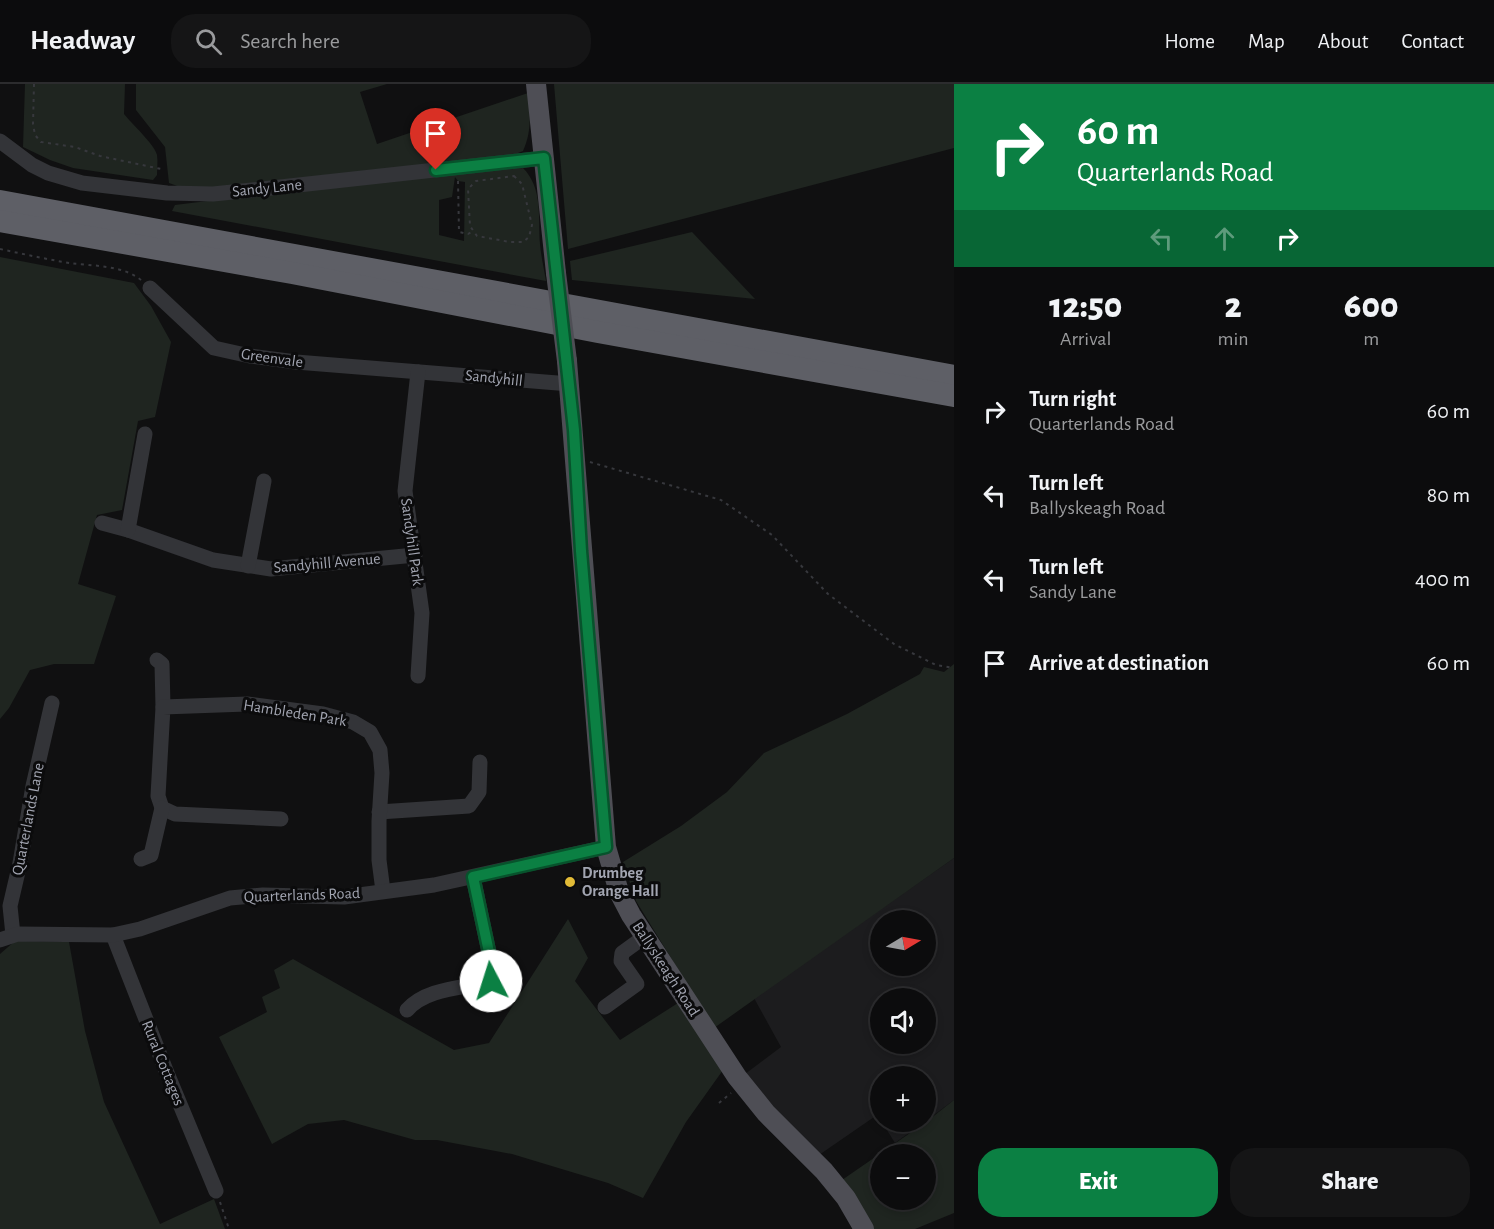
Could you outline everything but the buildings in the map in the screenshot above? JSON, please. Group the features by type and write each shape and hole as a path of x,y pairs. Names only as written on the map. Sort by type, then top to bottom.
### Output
{"highway":[{"path":"0,201 954,376"},
{"path":"5,223 292,273 598,332 954,396"}],"main road":[{"name":"Ballyskeagh Road","path":"536,84 570,384 581,551 606,847 619,892 644,937 737,1077 766,1113 824,1171 846,1198 864,1229"}],"street":[{"name":"Sandy Lane","path":"0,141 32,165 48,173 82,183 159,192 213,194 544,158"},
{"name":"Greenvale","path":"150,288 214,348 296,363 418,372"},
{"name":"Sandyhill","path":"418,372 570,384"},
{"name":"Sandyhill Park","path":"418,372 405,491 422,613 418,676"},
{"path":"129,530 145,434"},
{"path":"248,566 264,482"},
{"name":"Sandyhill Avenue","path":"102,523 129,530 205,558 271,569 415,555"},
{"path":"141,859 151,855 162,808 158,796 163,706 162,664 157,660"},
{"name":"Quarterlands Lane","path":"7,937 10,906 33,786 52,703"},
{"name":"Hambleden Park","path":"163,706 247,704 323,714 353,722 370,732 380,750 382,773 379,812 383,891"},
{"path":"379,812 469,806 479,792 480,762"},
{"path":"162,808 175,814 281,819"},
{"name":"Quarterlands Road","path":"7,937 113,935 140,929 230,898 263,895 344,897 434,885 606,847"},
{"path":"407,1010 415,1001 433,994 491,981 493,971 473,877"},
{"name":"Rural Cottages","path":"113,935 171,1084 216,1191"},
{"path":"605,1007 637,984 621,961 622,953 644,937"}],"path":[{"path":"34,84 34,135 41,142 75,147 100,156 161,169"},
{"path":"458,167 459,232 468,234 473,231"},
{"path":"514,176 522,184 532,225 529,237 523,242 510,242 477,236 473,231 470,226 468,189 476,181 514,176"},
{"path":"0,249 112,268 134,274 150,288"},
{"path":"576,457 722,500 772,535 828,594 894,644 936,665 954,668"},
{"path":"216,1191 230,1229"}],"shaded area":[{"path":"25,84 125,84 124,114 155,151 157,175 153,180 73,168 23,147"},
{"path":"136,84 387,84 360,92 377,144 528,93 529,129 523,151 513,155 216,187 180,187 169,183 165,147 136,110"},
{"path":"554,84 954,84 954,148 568,249"},
{"path":"523,168 537,194 540,249 546,281 172,211 175,205 288,191","holes":["455,177 458,181 465,182 464,241 439,235 439,200 452,197"]},
{"path":"692,232 755,299 572,280 570,261"},
{"path":"0,257 134,283 151,306 171,342 155,417 138,421 122,510 97,515 78,584 116,596 94,664 54,664 30,670 9,708 0,719"},
{"path":"954,664 954,858 881,910 870,910 870,918 714,1028 636,901 623,862 681,826 727,792 764,753 847,714 920,674 924,667 944,672"},
{"path":"954,858 954,1100 936,1114 936,1066 870,1066 870,1120 819,1155 775,1112 745,1074 781,1047 754,998 870,917 870,976 936,976 936,910 880,910"},
{"path":"568,919 588,958 575,981 620,1040 678,1003 723,1070 686,1122 643,1198 608,1183 512,1154 437,1140 415,1140 344,1120 308,1124 272,1144 219,1037 267,1012 262,997 280,988 274,970 293,959 454,1050 489,1043"},
{"path":"15,941 69,942 85,1031 104,1102 160,1224 214,1199 225,1229 0,1229 0,954"},
{"path":"954,1100 954,1213 915,1229 873,1229 842,1180 870,1161 870,1210 936,1210 936,1144 894,1144 912,1132 936,1132 936,1114"},
{"path":"888,1132 910,1132 895,1143"}],"place":[{"name":"Drumbeg Orange Hall","path":"570,882"}],"route":[{"path":"436,170 544,158 570,384 581,551 606,847 473,877 493,971 491,981"}]}
